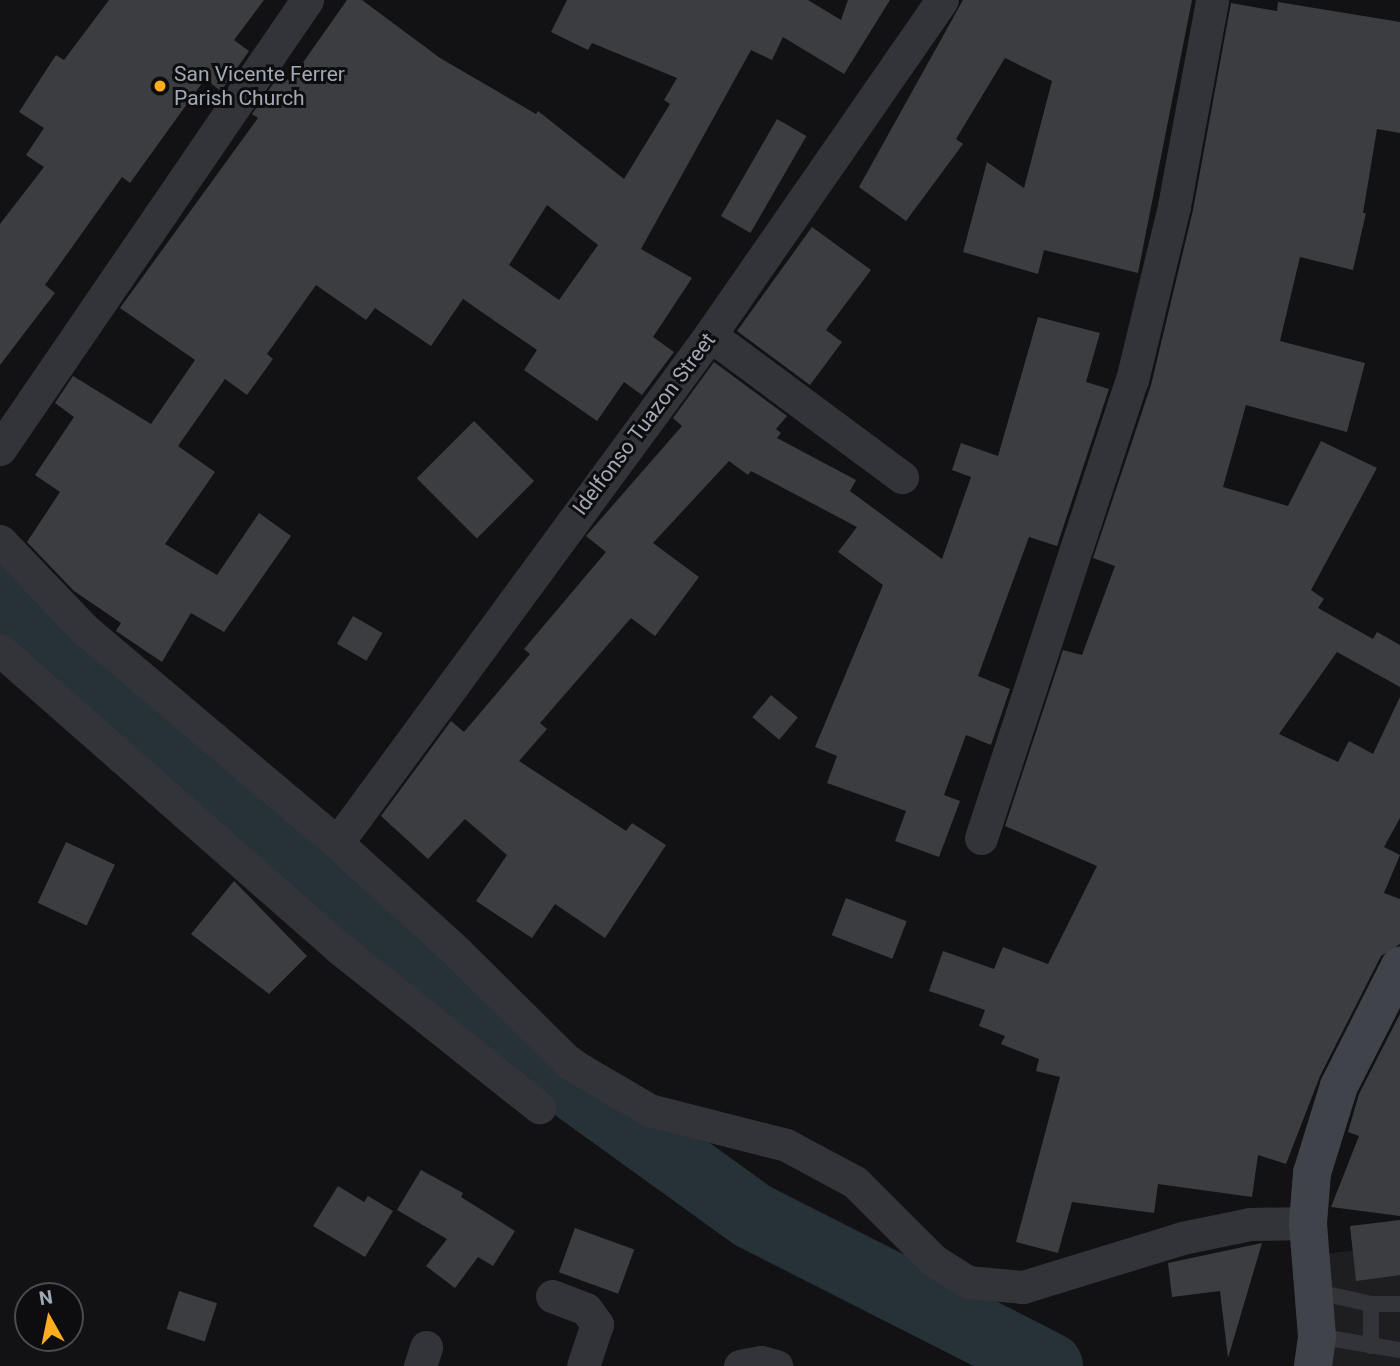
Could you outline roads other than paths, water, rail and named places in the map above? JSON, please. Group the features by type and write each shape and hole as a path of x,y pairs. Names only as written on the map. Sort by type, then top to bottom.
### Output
{"street":[{"path":"0,449 307,0"},
{"name":"Idelfonso Tuazon Street","path":"337,843 710,335 942,0"},
{"path":"981,838 1132,380 1174,206 1212,0"},
{"path":"710,335 902,477"},
{"path":"0,541 83,628 337,843 457,952 569,1063 649,1110 786,1145 855,1182 933,1260 968,1282 1023,1287 1182,1238 1250,1224 1308,1223"},
{"path":"0,650 339,948 539,1107"},
{"path":"1315,1351 1308,1223 1312,1172 1339,1086 1400,966"},
{"path":"552,1296 586,1309 597,1324 583,1366"},
{"path":"740,1366 761,1362 776,1366"}],"lane":[{"path":"1313,1291 1371,1304 1400,1304"},
{"path":"1371,1304 1371,1346"},
{"path":"1315,1351 1371,1346 1400,1350"}],"waterway":[{"path":"0,591 146,715 477,1017 753,1216 1049,1366"}],"place":[{"name":"San Vicente Ferrer Parish Church","path":"160,86"}]}
